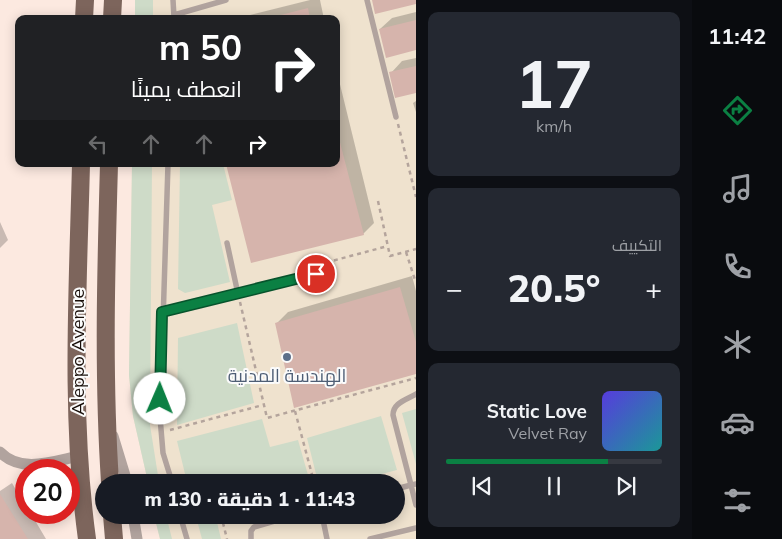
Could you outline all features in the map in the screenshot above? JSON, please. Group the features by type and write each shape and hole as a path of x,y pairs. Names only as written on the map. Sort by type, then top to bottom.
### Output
{"main road":[{"path":"84,0 84,15"},
{"path":"112,15 113,0"},
{"name":"Aleppo Avenue","path":"81,167 77,347 80,456 87,539"},
{"name":"Aleppo Avenue","path":"109,167 105,309 106,416 110,474"},
{"path":"113,524 114,539"}],"street":[{"path":"106,416 124,474"},
{"path":"0,452 11,461 28,465 80,456"},
{"path":"134,524 137,539"}],"lane":[{"path":"173,0 174,15"},
{"path":"180,15 226,0"},
{"path":"367,0 396,117"},
{"path":"168,167 160,417 164,453 170,474"},
{"path":"227,244 238,294"},
{"path":"162,312 316,274"},
{"path":"416,394 393,409 393,415 413,485 416,505"},
{"path":"183,524 187,539"},
{"path":"251,539 250,531 254,527 264,524"},
{"path":"324,524 327,539"},
{"path":"370,539 416,528"}],"path":[{"path":"396,117 416,197"},
{"path":"378,202 390,256 416,249"},
{"path":"316,274 328,262 388,246"},
{"path":"406,252 415,280"},
{"path":"238,294 267,418 416,378"},
{"path":"161,433 263,405"},
{"path":"295,411 312,474"},
{"path":"223,524 227,539"}],"shaded area":[{"path":"135,0 416,0 416,539 160,539 156,524 405,524 405,474 146,474 133,416 129,375 132,167 340,167 340,15 135,15"}],"green space":[{"path":"135,0 153,0 153,15 135,15"},
{"path":"132,167 152,167 150,425 158,474 146,474 133,416 129,375"},
{"path":"180,167 224,167 232,200 212,205 230,282 185,293 178,289"},
{"path":"237,323 254,403 177,425 178,338"},
{"path":"416,409 416,464 402,413"},
{"path":"381,416 397,470 382,474 316,474 307,438"},
{"path":"262,419 270,447 298,440 308,474 185,474 177,441"},
{"path":"156,524 168,524 172,539 160,539"},
{"path":"198,524 217,524 221,539 202,539"}],"building":[{"path":"372,0 416,0 416,4 375,14"},
{"path":"308,8 309,15 281,15"},
{"path":"416,20 416,50 386,58 379,29"},
{"path":"416,66 416,93 395,98 389,72"},
{"path":"340,142 364,235 251,263 227,167 340,167"},
{"path":"400,287 416,342 416,374 294,408 275,323"},
{"path":"0,494 15,518 15,524 19,524 28,539 0,539"}],"place":[{"name":"الهندسة المدنية","path":"287,357"}],"route":[{"path":"160,399 162,312 316,274"}]}
